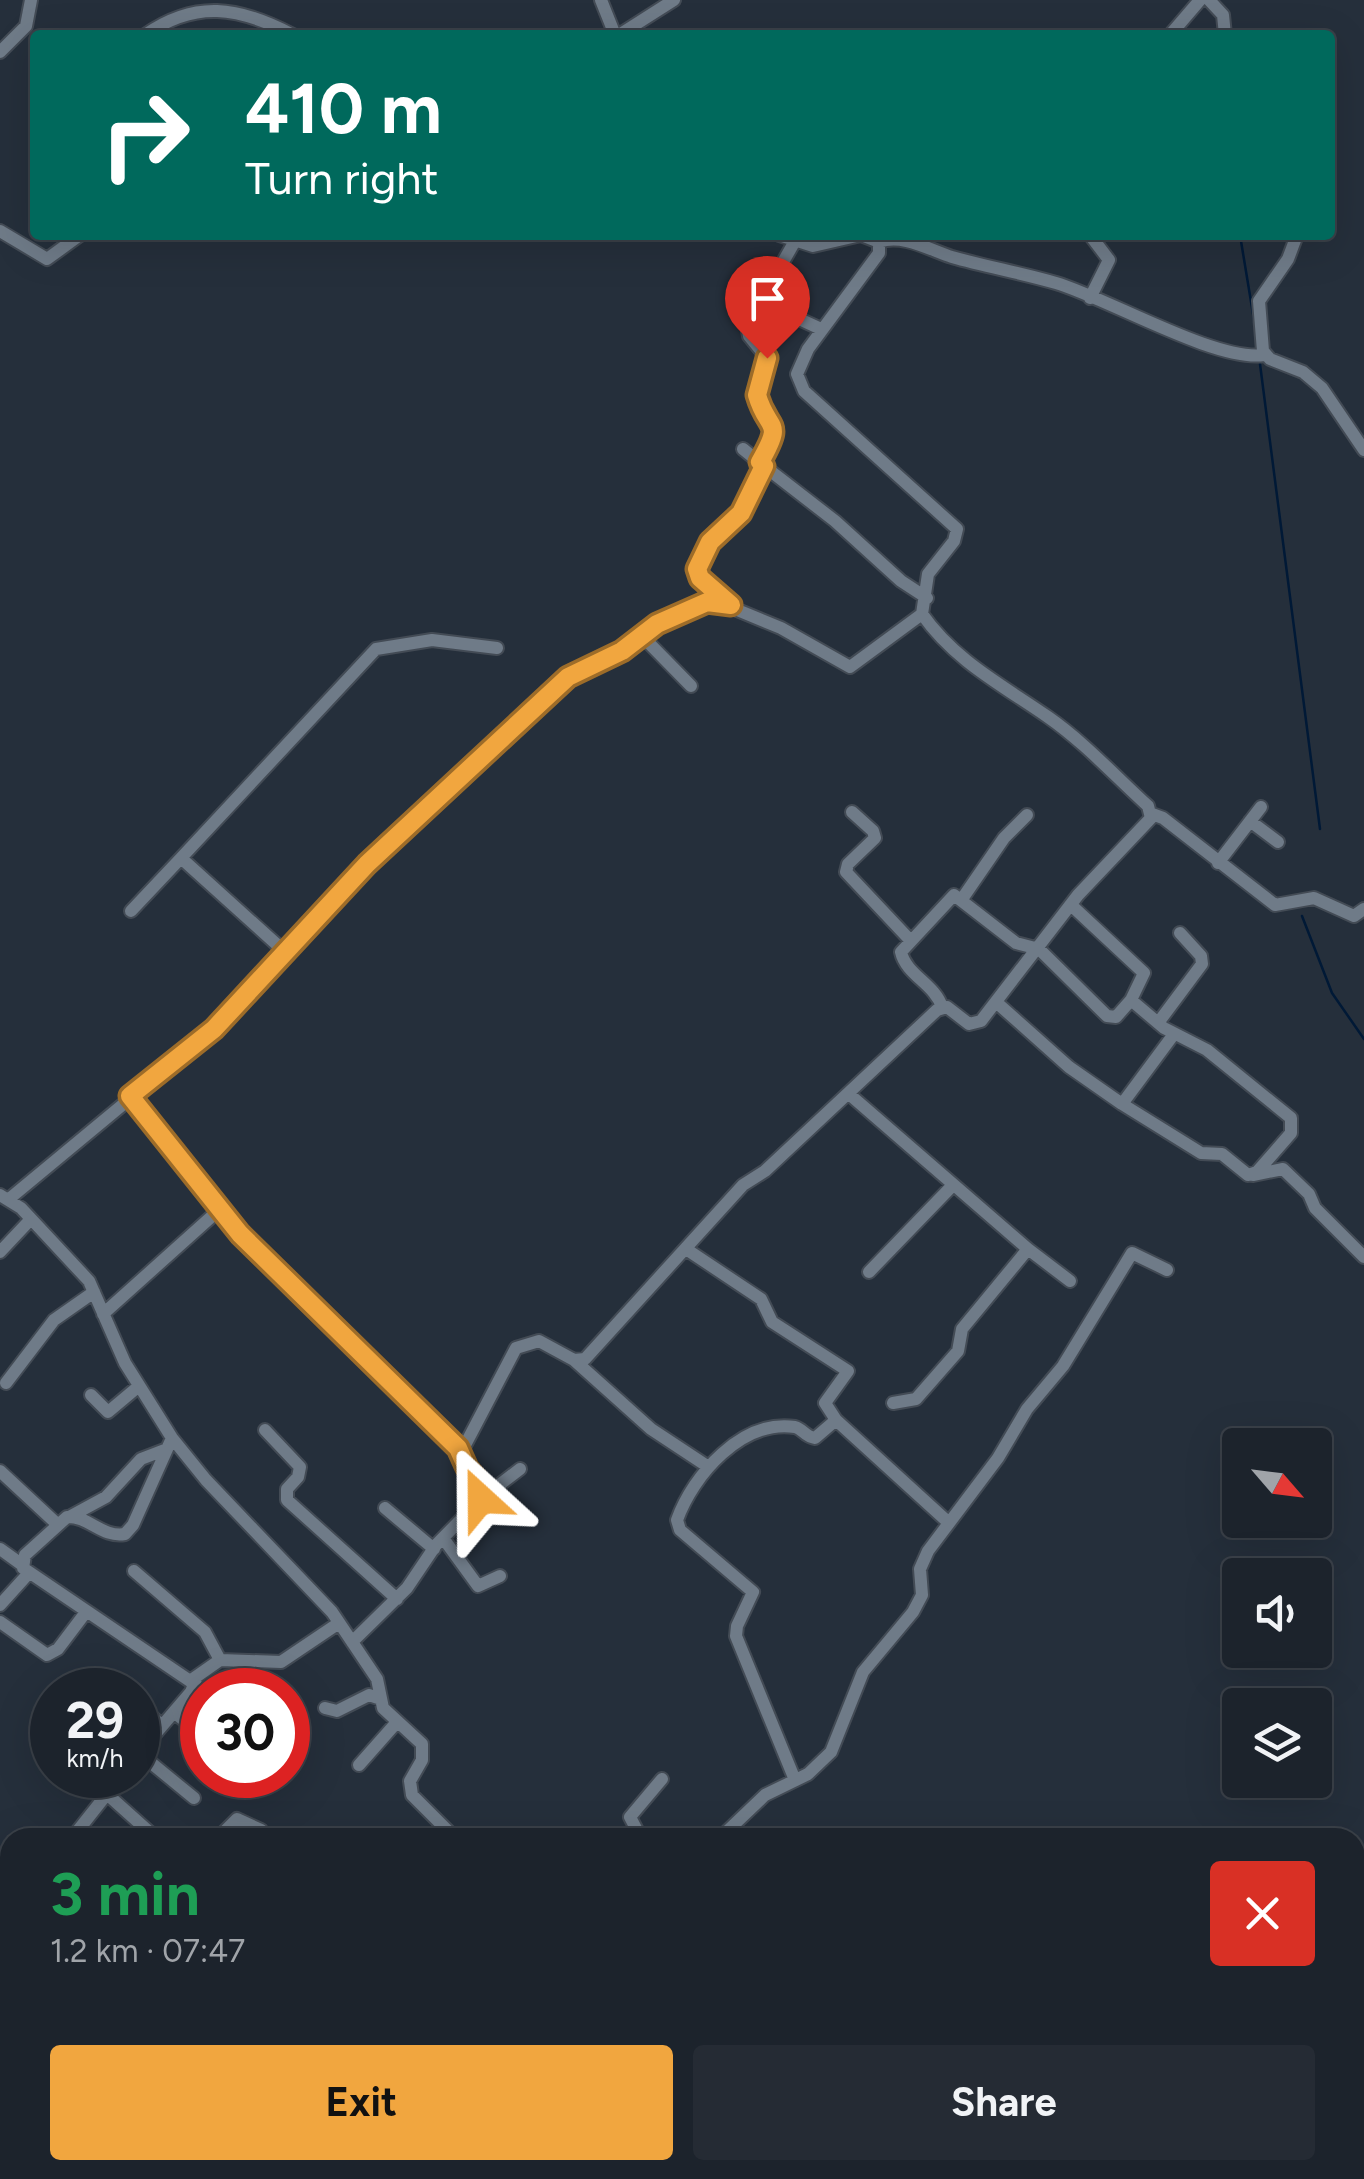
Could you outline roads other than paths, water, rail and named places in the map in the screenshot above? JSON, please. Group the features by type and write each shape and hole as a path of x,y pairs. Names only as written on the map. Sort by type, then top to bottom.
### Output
{"street":[{"path":"0,52 26,26 31,0"},
{"path":"601,0 615,30"},
{"path":"625,30 674,0"},
{"path":"1174,30 1200,0"},
{"path":"151,30 170,13 211,1 283,30"},
{"path":"1218,3 1226,30"},
{"path":"0,230 48,259 73,240"},
{"path":"792,240 824,246 844,240"},
{"path":"875,240 893,240"},
{"path":"903,240 1006,273 1054,282 1241,354 1264,355 1303,372 1322,388 1364,450"},
{"path":"1090,298 1108,260 1094,240"},
{"path":"1264,355 1259,300 1288,258 1294,240"},
{"path":"795,241 747,331 767,358 757,395 772,421 774,434 741,513 710,542 697,569 700,578 731,605 850,667 922,614 928,574 954,541 957,529 799,383 800,363 879,253 880,242"},
{"path":"760,301 822,329"},
{"path":"743,449 900,581 927,598"},
{"path":"445,1828 412,1795 410,1781 424,1749 380,1699 377,1679 339,1623 170,1444 94,1292 79,1270 31,1219 4,1197 214,1029 367,864 568,677 615,655 657,624 707,602 731,605"},
{"path":"922,614 948,648 1055,722 1152,814 1275,905 1314,898 1354,916 1364,909"},
{"path":"641,635 691,686"},
{"path":"131,912 376,649 396,642 432,640 498,648"},
{"path":"1218,863 1261,807"},
{"path":"852,812 873,830 874,838 848,864 846,872 910,940"},
{"path":"1071,905 1144,973 1130,1000 1116,1016 1107,1016 1039,949 1016,943 983,920 962,899 950,897 910,940 901,957 939,997 942,1007 975,1025 1039,949 1071,905 1152,814"},
{"path":"962,899 1004,838 1027,815"},
{"path":"1250,821 1278,842"},
{"path":"180,858 284,952"},
{"path":"1158,1023 1202,964 1201,956 1180,933"},
{"path":"1130,1000 1174,1034 1207,1050 1294,1123 1291,1133 1252,1175"},
{"path":"996,1002 1069,1066 1201,1153 1222,1154 1252,1175 1283,1169 1308,1194 1314,1208 1364,1256"},
{"path":"574,1360 590,1355 743,1185 765,1170 942,1007"},
{"path":"1122,1104 1174,1034"},
{"path":"849,1094 1070,1281"},
{"path":"130,1096 240,1234 462,1456 484,1488 481,1499"},
{"path":"869,1272 953,1185"},
{"path":"103,1314 220,1209"},
{"path":"0,1252 31,1219"},
{"path":"686,1249 761,1299 772,1322 848,1371 824,1403 836,1420 949,1523"},
{"path":"893,1403 916,1399 958,1351 962,1329 1028,1249"},
{"path":"730,1828 765,1795 816,1767 838,1742 864,1672 913,1612 924,1588 922,1563 998,1458 1012,1430 1064,1366 1132,1252 1167,1270"},
{"path":"6,1383 54,1320 94,1292"},
{"path":"462,1456 516,1348 539,1341 574,1360 650,1429 708,1466"},
{"path":"91,1395 108,1412 139,1386"},
{"path":"795,1780 736,1636 736,1626 754,1592 677,1525 678,1513 708,1466 756,1433 795,1428 814,1438 836,1420"},
{"path":"265,1430 300,1467 298,1477 287,1489 287,1500 397,1600"},
{"path":"71,1516 106,1533 126,1534 170,1444"},
{"path":"0,1606 24,1569 25,1555 57,1524 106,1498 141,1459 170,1444"},
{"path":"352,1642 397,1600 438,1544 481,1499 520,1469"},
{"path":"0,1471 57,1524"},
{"path":"385,1508 438,1544 478,1586 500,1576"},
{"path":"0,1549 180,1676"},
{"path":"134,1570 205,1632 220,1660"},
{"path":"0,1622 48,1654 58,1648 86,1612"},
{"path":"210,1668 220,1660 281,1662 339,1623"},
{"path":"325,1708 338,1711 369,1695 380,1699"},
{"path":"160,1728 180,1705"},
{"path":"174,1712 180,1717"},
{"path":"359,1765 397,1722"},
{"path":"160,1771 180,1787"},
{"path":"633,1828 630,1817 662,1779"},
{"path":"82,1828 105,1798"},
{"path":"112,1798 145,1828"},
{"path":"228,1828 237,1819 257,1828"}],"waterway":[{"path":"1241,240 1256,332"},
{"path":"1260,364 1320,829"},
{"path":"1302,916 1332,993 1364,1039"}]}
